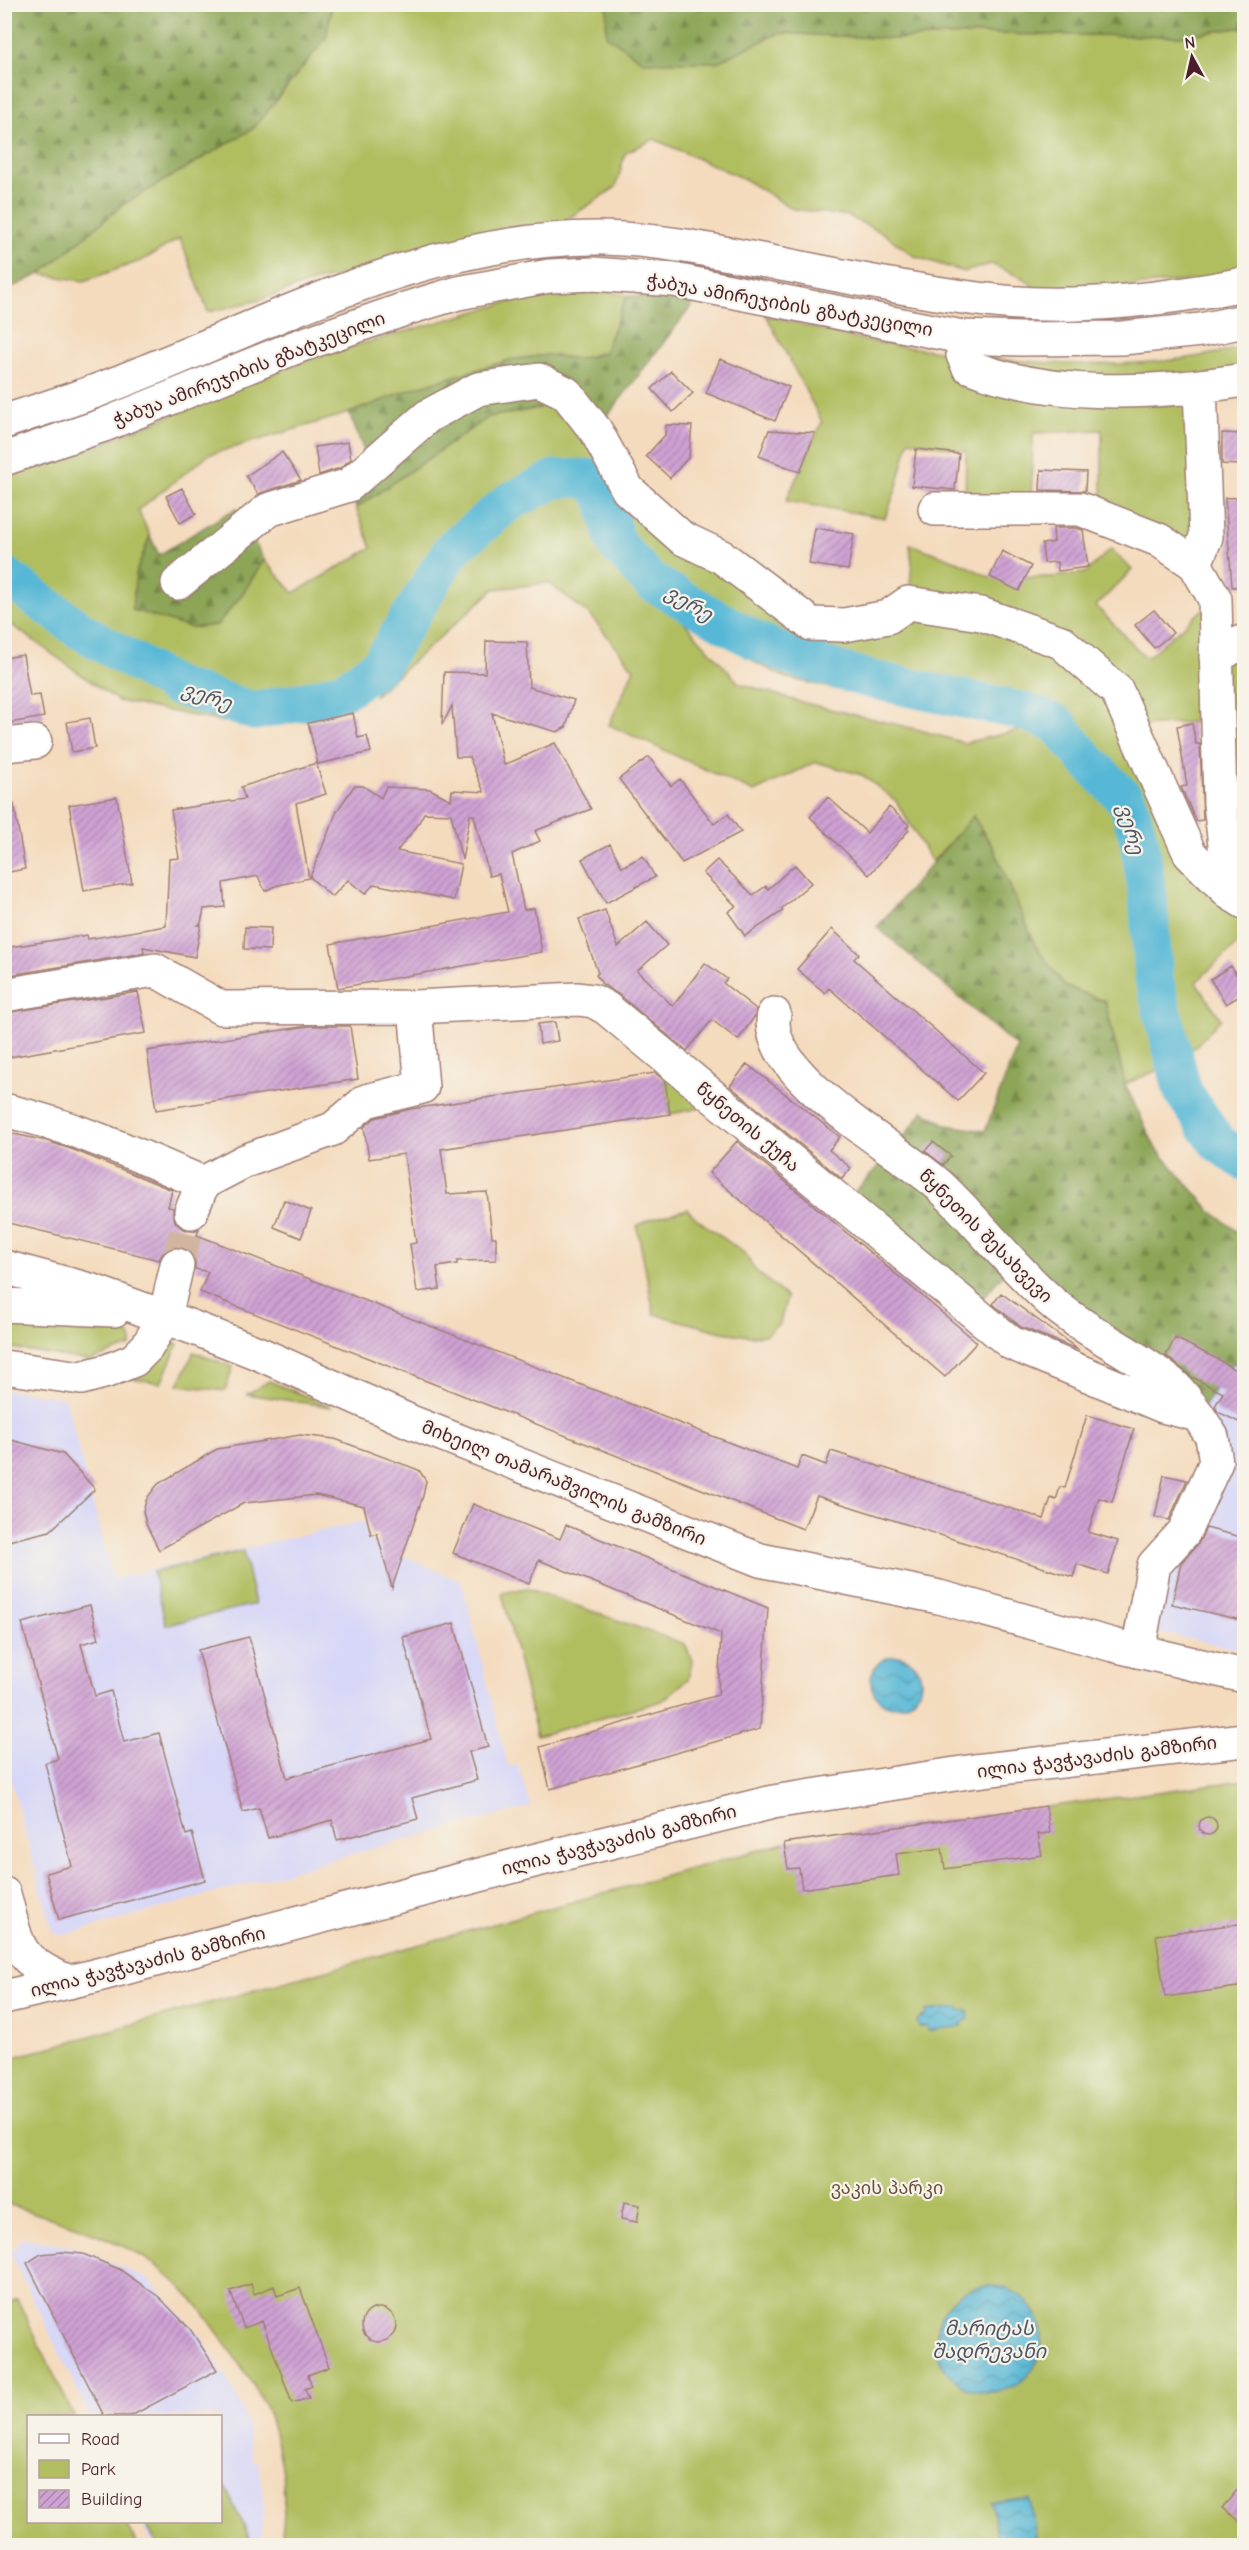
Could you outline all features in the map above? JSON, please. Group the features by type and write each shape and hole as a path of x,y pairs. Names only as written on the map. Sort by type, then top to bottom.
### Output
{"main road":[{"name":"ჭაბუა ამირეჯიბის გზატკეცილი","path":"4,422 96,390 291,310 400,272 462,253 523,243 603,238 682,245 931,292 999,302 1083,303 1170,296 1245,285"},
{"name":"ჭაბუა ამირეჯიბის გზატკეცილი","path":"4,459 104,424 296,347 408,308 458,293 549,276 593,274 674,280 962,337 1122,338 1201,330 1245,321"},
{"path":"962,337 963,355 968,366 994,376 1064,388 1169,390 1245,380"},
{"path":"178,583 268,510 349,484 428,416 478,389 539,380 566,393 596,431 628,490 682,538 722,557 812,624 844,625 888,617 908,603 981,614 1060,642 1117,691 1190,854 1238,898"},
{"path":"1195,564 1206,537 1200,387"},
{"path":"935,509 1080,509 1160,540 1195,564 1215,599 1220,804 1238,898"},
{"path":"1216,657 1245,641"},
{"name":"წყნეთის ქუჩა","path":"4,995 156,970 221,1008 415,1007 578,999 593,1001 606,1008 1011,1343 1163,1406 1198,1415"},
{"path":"4,1110 34,1117 140,1156 197,1198 245,1161 333,1129 366,1101 422,1087 415,1007"},
{"name":"წყნეთის შესახვევი","path":"774,1014 772,1025 775,1039 787,1060 836,1110 940,1186 1055,1305 1172,1385 1198,1415"},
{"path":"4,1367 81,1378 134,1360 147,1347 155,1314 177,1265"},
{"name":"მიხეილ თამარაშვილის გამზირი","path":"4,1267 93,1291 260,1354 411,1422 760,1560 939,1598 1138,1651"},
{"path":"4,1305 155,1314"},
{"path":"1198,1415 1212,1437 1215,1462 1184,1532 1154,1565 1138,1651 1245,1676"},
{"name":"ილია ჭავჭავაძის გამზირი","path":"4,1997 556,1855 773,1802 975,1771 1245,1740"},
{"path":"4,1894 17,1942 24,1955 35,1966 69,1982"},
{"path":"4,1973 14,1956 17,1942"}],"shaded area":[{"path":"1232,1362 1244,1371 1244,1650 1142,1629 1207,1482 1198,1415"},
{"path":"4,1390 65,1398 113,1579 364,1521 368,1540 462,1582 508,1767 518,1765 531,1807 377,1847 80,1931 64,1935 53,1933 5,1759"},
{"path":"22,2238 78,2248 148,2279 200,2335 239,2400 247,2425 252,2461 259,2462 264,2510 260,2545 152,2545 141,2523 222,2523 222,2415 90,2415 11,2254"}],"green space":[{"path":"607,4 1244,4 1244,27 1182,36 981,34 895,39 779,33 717,62 644,62 606,35"},
{"path":"4,5 332,5 326,38 254,128 124,204 40,274 5,291"},
{"path":"332,5 607,5 606,35 717,62 779,33 895,39 981,34 1182,36 1244,27 1244,276 1041,294 1025,279 991,264 964,272 914,256 883,233 848,216 793,209 744,179 654,139 625,153 616,187 545,234 312,282 260,300 208,312 180,238 143,260 84,281 40,274 124,204 254,128 326,38"},
{"path":"603,291 627,295 604,352 579,359 547,355 510,360 417,387 349,413 208,455 138,510 150,536 136,573 217,625 243,593 264,560 294,593 372,548 356,508 489,417 539,408 539,380 628,490 811,624 908,603 912,564 910,544 959,562 989,577 1053,577 1085,573 1111,549 1132,570 1096,606 1146,658 1215,599 1216,657 1244,641 1244,814 1221,817 1216,720 1134,727 1190,854 1244,902 1244,938 1196,982 1221,1019 1190,1052 1163,964 1159,892 1140,805 1063,714 1013,701 983,709 933,711 787,678 756,663 731,642 696,595 651,564 627,540 613,488 595,470 556,471 504,494 439,542 375,646 336,679 248,702 180,674 5,561 4,477 63,459 312,358 523,298"},
{"path":"627,295 693,304 596,431 539,381 540,408 489,417 356,508 349,485 370,466 349,413 417,387 510,360 547,355 579,359 604,353"},
{"path":"766,315 881,343 970,356 1049,363 1128,364 1167,361 1244,347 1244,380 1201,387 1195,564 1102,518 1102,430 1033,433 1031,508 965,508 966,451 909,440 897,487 885,518 786,501 822,422"},
{"path":"556,491 591,495 610,554 632,580 661,599 683,621 739,683 800,702 920,730 964,743 1028,728 1062,746 1091,777 1120,817 1134,871 1134,945 1140,995 1163,1068 1125,1084 1105,1001 1064,986 1035,945 994,849 973,816 932,862 896,801 862,775 816,762 754,792 609,725 634,669 591,616 549,583 494,589 374,696 463,563 508,523"},
{"path":"236,508 264,560 243,593 217,625 191,628 132,610 136,573 150,536 159,555"},
{"path":"4,588 160,691 225,722 118,701 5,620"},
{"path":"973,816 994,849 1035,945 1064,986 1105,1001 1125,1084 1155,1147 1211,1211 1244,1237 1244,1371 1232,1362 1198,1415 1013,1262 972,1311 842,1205 894,1151 923,1111 947,1125 985,1131 1017,1047 877,927"},
{"path":"663,1071 706,1100 700,1108 670,1114"},
{"path":"687,1209 697,1219 744,1253 756,1271 787,1297 780,1323 765,1335 751,1336 722,1332 654,1314 637,1226 648,1220"},
{"path":"4,1316 129,1334 132,1340 131,1346 89,1361 5,1347"},
{"path":"166,1339 178,1344 161,1383 124,1377"},
{"path":"194,1352 233,1367 225,1391 178,1385"},
{"path":"269,1381 332,1407 247,1394"},
{"path":"243,1551 255,1604 166,1625 153,1572"},
{"path":"526,1588 685,1644 692,1661 688,1679 662,1701 537,1736 502,1593"},
{"name":"ვაკის პარკი","path":"1244,1780 1244,2545 280,2545 284,2513 283,2480 269,2416 256,2389 202,2311 168,2275 120,2244 5,2203 4,2060 784,1843"},
{"path":"17,2299 74,2415 27,2415 27,2523 126,2523 137,2545 5,2545 4,2305"},
{"path":"222,2481 251,2541 242,2545 157,2545 146,2523 222,2523"}],"water":[{"path":"891,1656 901,1656 914,1663 921,1676 921,1686 914,1699 901,1706 891,1706 882,1702 875,1695 871,1686 871,1676 875,1667 882,1660"},
{"path":"958,2007 959,2010 968,2011 969,2019 961,2023 962,2026 928,2031 928,2027 919,2027 917,2023 918,2019 926,2015 926,2011"},
{"name":"მარიტას შადრევანი","path":"989,2286 1009,2290 1027,2301 1038,2319 1042,2339 1038,2359 1027,2377 1009,2388 989,2392 969,2388 951,2377 940,2359 936,2339 940,2319 951,2301 969,2290"},
{"path":"1030,2498 1037,2545 998,2545 992,2503"}],"building":[{"path":"720,359 789,387 775,421 706,393"},
{"path":"671,371 693,393 673,412 652,389"},
{"path":"666,425 692,426 689,457 670,478 646,456 665,435"},
{"path":"769,430 815,433 800,472 759,456"},
{"path":"1222,433 1245,434 1245,456 1240,455 1239,465 1222,464"},
{"path":"348,442 351,459 340,468 319,475 315,447"},
{"path":"916,449 959,454 955,490 912,486"},
{"path":"282,452 301,480 258,494 246,476"},
{"path":"1041,470 1086,472 1085,491 1040,490"},
{"path":"182,488 196,514 180,523 166,496"},
{"path":"1245,497 1245,586 1232,587 1225,498"},
{"path":"815,528 854,534 848,570 809,564"},
{"path":"1053,528 1083,530 1088,567 1058,571 1057,562 1044,563 1042,544 1054,542"},
{"path":"1002,551 1031,566 1019,591 990,577"},
{"path":"1154,610 1173,633 1154,648 1135,625"},
{"path":"486,641 527,642 529,687 574,700 566,727 557,732 492,713 504,765 555,743 591,809 535,831 540,841 512,854 524,910 534,908 542,952 338,988 330,944 508,912 499,874 489,876 474,815 470,815 462,860 451,814 424,813 417,826 397,851 461,864 454,900 374,884 365,894 348,880 332,897 310,877 337,811 354,786 363,786 381,798 386,787 430,789 451,800 452,790 484,792 469,757 456,757 452,706 442,725 444,672 485,673"},
{"path":"23,655 30,696 40,695 44,717 4,724 4,658"},
{"path":"353,713 358,738 367,736 371,752 318,764 308,723"},
{"path":"90,718 95,748 72,752 67,722"},
{"path":"1192,723 1196,744 1200,744 1203,820 1196,821 1181,787 1187,786 1177,726"},
{"path":"649,757 671,786 680,779 714,824 728,814 741,832 682,863 619,779"},
{"path":"316,763 326,794 296,803 309,878 275,886 265,891 258,876 223,883 225,907 204,909 201,923 198,925 201,925 195,957 143,947 144,953 4,976 4,948 87,935 88,939 166,926 169,859 179,858 171,810 245,799 241,787"},
{"path":"117,797 132,883 84,891 69,805"},
{"path":"828,797 867,833 889,807 909,825 906,828 909,830 869,875 810,817"},
{"path":"4,804 14,804 25,869 4,873"},
{"path":"610,844 622,867 643,856 655,877 606,903 582,859"},
{"path":"717,860 753,895 766,886 768,889 795,865 811,883 781,909 783,911 745,936 728,912 736,906 703,873"},
{"path":"605,910 618,947 647,922 667,945 637,971 673,1006 705,963 727,979 723,983 756,1009 755,1016 738,1040 712,1020 687,1051 618,994 602,984 596,975 598,973 579,919"},
{"path":"245,927 271,928 270,950 244,949"},
{"path":"832,929 859,954 854,959 984,1073 958,1101 829,988 825,993 797,969"},
{"path":"1231,966 1245,989 1245,993 1226,1004 1210,979"},
{"path":"138,992 146,1033 4,1058 4,1013"},
{"path":"555,1022 558,1041 540,1044 538,1024"},
{"path":"308,1026 350,1026 358,1079 156,1110 147,1051"},
{"path":"747,1064 840,1137 829,1150 851,1168 842,1179 730,1086"},
{"path":"655,1073 665,1081 670,1114 441,1149 447,1194 487,1192 492,1237 496,1237 496,1260 457,1261 457,1264 437,1267 440,1289 417,1292 410,1244 416,1243 404,1154 369,1159 364,1127 375,1118 411,1109"},
{"path":"4,1132 47,1141 74,1150 172,1190 168,1207 173,1208 176,1223 183,1229 193,1231 199,1229 197,1235 797,1469 802,1456 826,1465 831,1451 1044,1519 1051,1498 1056,1500 1060,1487 1065,1488 1087,1415 1134,1429 1112,1502 1099,1498 1088,1532 1118,1541 1108,1574 1077,1564 1073,1577 817,1496 803,1529 200,1292 208,1272 195,1269 195,1259 189,1251 182,1247 171,1247 163,1253 159,1260 4,1222"},
{"path":"737,1141 977,1342 945,1377 709,1173"},
{"path":"933,1142 951,1156 943,1165 925,1151"},
{"path":"284,1200 311,1211 301,1238 274,1227"},
{"path":"1001,1293 1079,1350 1021,1327 993,1304"},
{"path":"1175,1338 1245,1376 1245,1425 1218,1412 1215,1406 1223,1393 1192,1377 1166,1356"},
{"path":"300,1435 335,1439 419,1470 426,1481 392,1588 377,1533 371,1535 364,1506 316,1495 244,1503 159,1550 146,1524 143,1511 147,1498 158,1484 217,1449"},
{"path":"4,1438 63,1454 95,1489 50,1531 4,1542"},
{"path":"1164,1475 1187,1480 1169,1520 1155,1517"},
{"path":"473,1504 560,1539 566,1525 768,1608 760,1729 550,1789 540,1747 718,1695 721,1634 539,1560 529,1584 453,1553"},
{"path":"1206,1528 1245,1538 1245,1621 1172,1604 1181,1563 1198,1544"},
{"path":"90,1605 99,1639 81,1644 95,1696 111,1691 124,1742 159,1733 186,1835 192,1833 205,1880 59,1920 46,1873 72,1866 45,1763 58,1759 22,1623"},
{"path":"454,1623 488,1747 469,1752 477,1780 412,1798 418,1819 337,1840 332,1820 268,1838 259,1808 243,1812 198,1650 249,1637 287,1778 431,1739 403,1637"},
{"path":"1046,1806 1050,1833 1038,1834 1042,1855 945,1869 942,1848 896,1854 899,1875 802,1889 799,1868 788,1869 784,1843"},
{"path":"1208,1817 1214,1820 1217,1826 1214,1832 1208,1835 1202,1832 1199,1826 1202,1820"},
{"path":"1245,1923 1245,1986 1165,1997 1156,1935"},
{"path":"624,2202 640,2205 637,2222 621,2219"},
{"path":"62,2252 83,2254 119,2269 159,2297 190,2329 217,2370 133,2415 103,2415 27,2263 41,2254"},
{"path":"251,2284 254,2294 274,2286 277,2296 300,2288 329,2367 308,2375 312,2386 305,2389 309,2398 292,2403 262,2321 244,2328 230,2291"},
{"path":"379,2308 391,2313 396,2325 391,2337 379,2342 367,2337 362,2325 367,2313"},
{"path":"1245,2481 1245,2526 1222,2508"}],"waterway":[{"name":"ვერე","path":"4,575 80,630 175,686 254,711 311,700 346,689 380,665 452,549 509,502 555,479 588,478 603,494 616,544 650,581 754,640 796,658 869,679 1026,712 1057,724 1085,758 1128,802 1140,844 1148,897 1154,979 1183,1092 1218,1143 1244,1161"}],"tunnel":[{"path":"177,1265 191,1212"}]}
